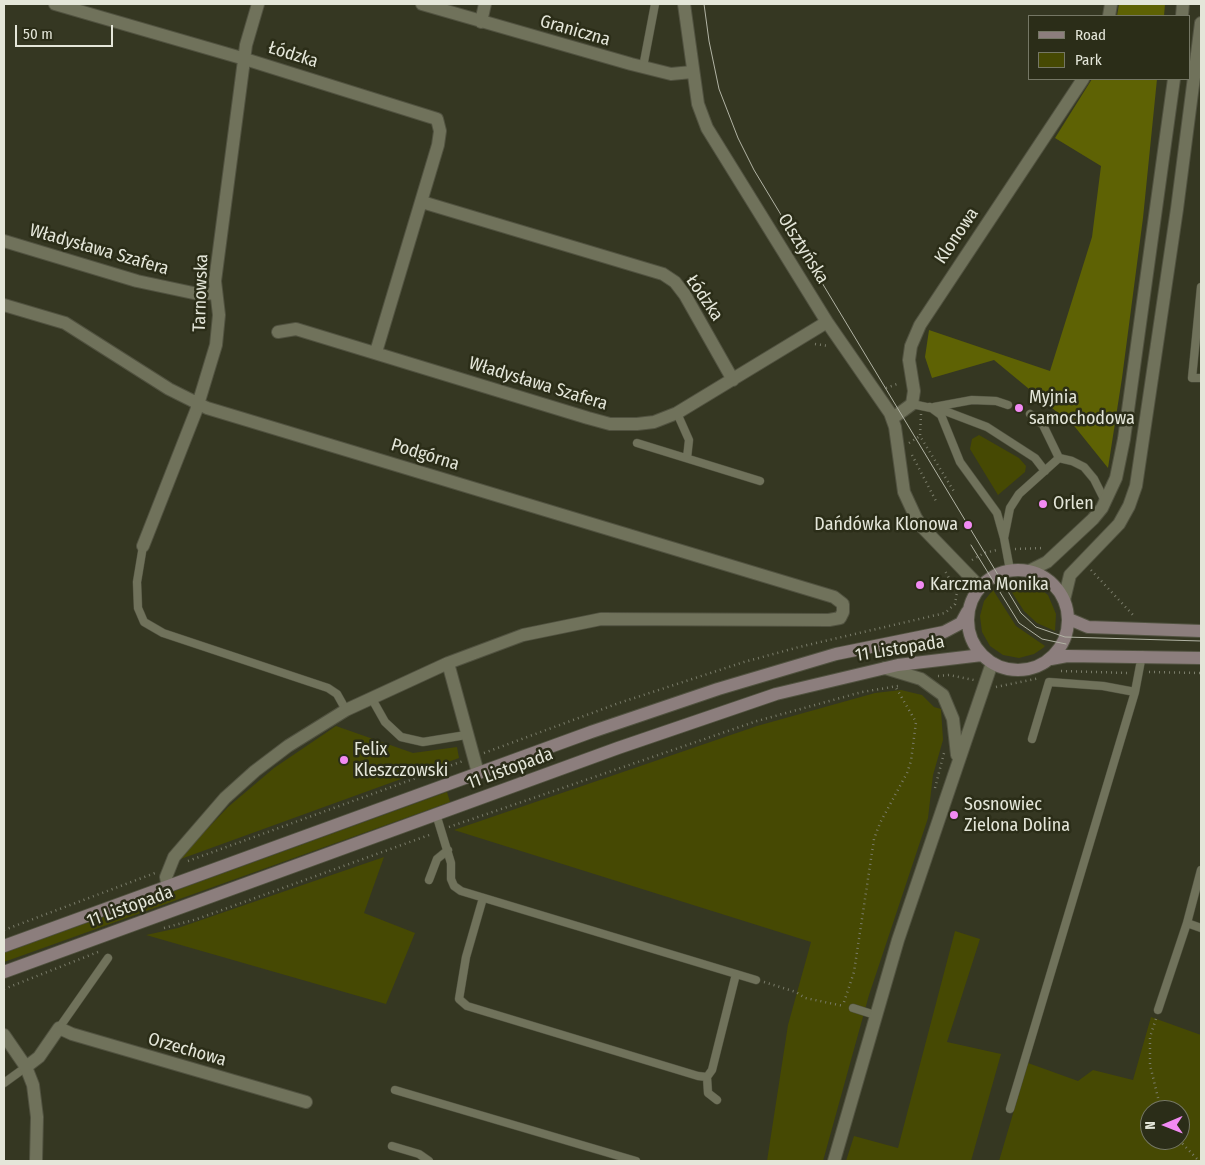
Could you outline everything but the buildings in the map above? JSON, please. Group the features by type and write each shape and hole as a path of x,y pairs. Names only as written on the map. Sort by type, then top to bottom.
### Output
{"main road":[{"path":"1051,659 1064,641 1068,619 1064,600 1050,581 1029,571 1010,570 997,574 980,587 967,612 970,636 987,659 1003,668 1020,670 1031,668 1051,659 1067,656 1142,655 1201,658"},
{"name":"11 Listopada","path":"4,946 478,773 762,675 836,654 944,632 961,623 967,612"},
{"path":"1068,619 1088,627 1201,631"},
{"name":"11 Listopada","path":"4,972 436,814 729,710 794,689 885,668 987,659"}],"street":[{"name":"Łódzka","path":"55,4 245,59 437,119 440,131 438,145 376,352"},
{"name":"Tarnowska","path":"143,546 198,404 216,346 219,330 215,281 246,45 258,4"},
{"name":"Graniczna","path":"422,4 643,67 671,74 692,72"},
{"path":"481,22 486,4"},
{"name":"Olsztyńska","path":"684,4 692,72 698,104 708,128 827,322 893,418 904,492 913,513 923,528 980,587"},
{"path":"1064,600 1070,575 1119,524 1129,506 1136,486 1174,228 1201,23"},
{"name":"Klonowa","path":"912,404 914,391 909,360 911,346 920,325 1082,80"},
{"path":"1029,571 1047,562 1093,519 1105,501 1116,478 1121,458 1174,80"},
{"name":"Łódzka","path":"422,202 662,274 675,282 686,295 733,380"},
{"name":"Władysława Szafera","path":"4,241 137,282 198,294 216,293"},
{"name":"Podgórna","path":"4,305 65,323 169,389 198,404 834,597 843,604 843,612 840,618 829,620 601,619 523,635 448,663"},
{"name":"Władysława Szafera","path":"278,332 296,330 376,352 610,424 654,422 677,413 827,322"},
{"path":"893,418 912,404"},
{"path":"834,1161 898,940 984,683 987,659"},
{"path":"168,887 166,877 174,857 225,798 288,746 346,710 448,663 478,773"},
{"path":"885,668 922,679 943,695 950,708 958,760"},
{"path":"26,1066 39,1057 59,1028"},
{"name":"Orzechowa","path":"59,1028 72,1034 306,1102"},
{"path":"4,1035 26,1066 33,1085 36,1105 36,1161"}],"lane":[{"path":"643,67 655,4"},
{"path":"1201,287 1192,378 1201,378"},
{"path":"930,407 972,400 996,401 1008,405"},
{"path":"912,404 930,407 987,427 1035,458 1045,471"},
{"path":"930,407 941,415 960,462 997,513 1010,570"},
{"path":"677,413 689,440 687,458"},
{"path":"1030,414 1044,425 1059,458"},
{"path":"637,443 760,480"},
{"path":"1059,458 1084,466 1094,479 1105,501"},
{"path":"1004,538 1010,508 1019,494 1059,458"},
{"path":"143,546 137,582 138,608 144,622 163,633 328,688 337,694 346,710"},
{"path":"1010,1109 1135,692 1142,655"},
{"path":"1032,739 1049,682 1103,686 1135,692"},
{"path":"372,699 385,722 401,738 423,742 466,734"},
{"path":"436,814 448,850 451,863 450,879 454,886 483,898 756,980"},
{"path":"429,880 437,859 448,850"},
{"path":"1158,1010 1187,923 1201,870"},
{"path":"483,898 466,957 460,986 459,999 467,1006 698,1076 707,1077"},
{"path":"1187,923 1201,928"},
{"path":"59,1028 108,958"},
{"path":"717,1100 708,1093 707,1077 712,1070 736,974"},
{"path":"853,1008 876,1015"},
{"path":"4,1083 26,1066"},
{"path":"395,1090 636,1161"},
{"path":"392,1146 419,1154 429,1161"}],"path":[{"path":"911,453 937,503"},
{"path":"986,547 988,551"},
{"path":"971,556 973,560"},
{"path":"1140,673 1201,674"},
{"path":"756,980 796,992 805,998 843,1006 854,972 874,840 880,823 908,772 911,761 916,722 895,686 949,675 997,687"},
{"path":"1158,1010 1150,1037 1150,1065 1158,1100"},
{"path":"1189,1150 1199,1161"}],"green space":[{"path":"979,435 1019,458 1026,466 1025,472 998,495 970,449 972,439"},
{"path":"1014,581 1035,585 1048,595 1056,614 1055,631 1037,623 1024,611 1006,583"},
{"path":"993,590 1016,626 1045,646 1043,648 1034,654 1019,658 1003,655 990,646 982,632 980,616 984,601"},
{"path":"901,690 922,695 934,707 941,709 943,740 933,775 928,818 869,995 823,1161 767,1161 788,1025 811,942 454,830 757,726 875,693"},
{"path":"336,726 413,753 457,747 459,758 178,860 228,807 274,768"},
{"path":"447,792 450,802 4,962 4,953"},
{"path":"384,857 364,913 415,933 386,1004 146,935 178,928"},
{"path":"955,931 980,939 947,1042 1001,1054 971,1161 846,1161 854,1136 898,1148"},
{"path":"1151,1017 1201,1035 1201,1161 999,1161 1028,1063 1078,1081 1093,1070 1133,1080"}],"shaded area":[{"path":"1119,4 1165,4 1164,15 1117,15"},
{"path":"1091,80 1157,80 1143,218 1108,468 1075,427 994,360 932,378 925,357 929,330 1050,371 1092,237 1101,166 1055,138"}],"tram line":[{"path":"704,4 709,41 719,89 738,138 754,170 1021,613 1036,627 1065,637 1201,641"},
{"path":"971,545 1019,623 1042,639 1066,644"}],"place":[{"name":"Myjnia samochodowa","path":"1019,408"},
{"name":"Orlen","path":"1043,504"},
{"name":"Dańdówka Klonowa","path":"968,525"},
{"name":"Karczma Monika","path":"920,585"},
{"name":"Felix Kleszczowski","path":"344,760"},
{"name":"Sosnowiec Zielona Dolina","path":"954,815"}]}
